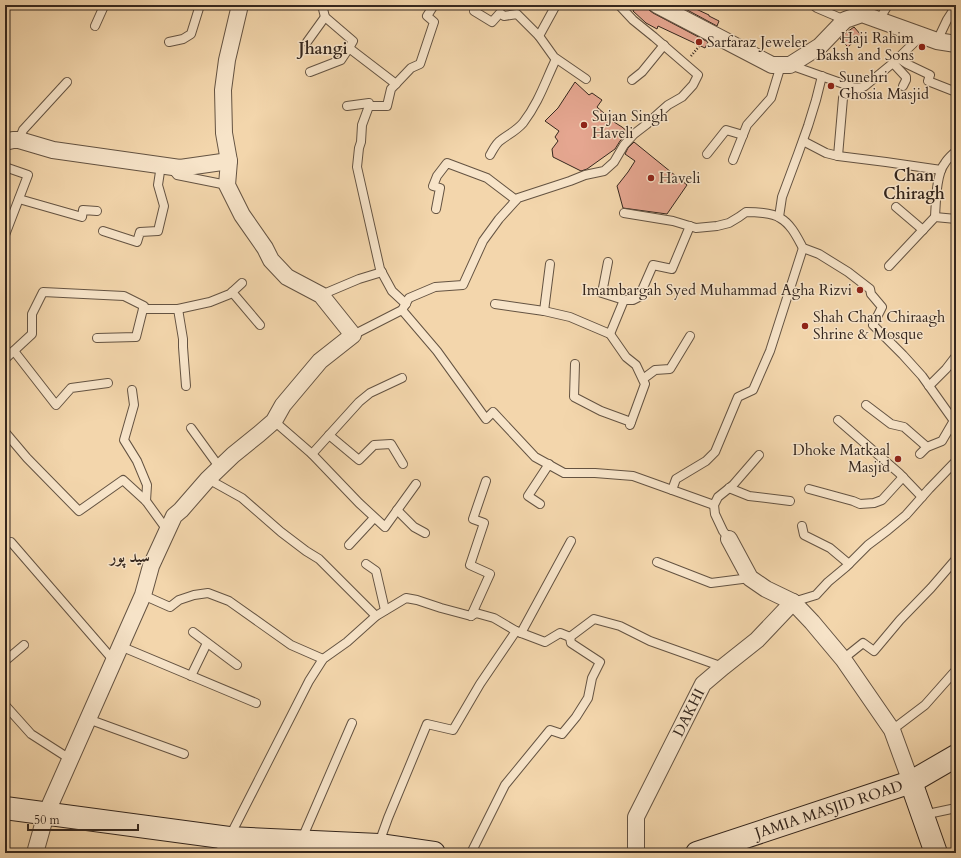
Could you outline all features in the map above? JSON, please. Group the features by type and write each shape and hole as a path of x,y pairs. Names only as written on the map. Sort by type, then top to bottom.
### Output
{"street":[{"path":"35,853 46,814 114,661 142,595 151,566 174,516 233,454 259,434 274,420 283,405 320,361 353,335 321,295 287,277 271,260 265,248 242,215 227,185 229,161 224,132 223,90 227,60 240,5"},
{"path":"657,5 772,65 785,65 820,46 845,20 862,14 937,41 956,44"},
{"path":"12,141 53,150 180,168 229,161"},
{"path":"729,539 750,578 766,589 793,602 812,622 843,659 892,730 936,853"},
{"name":"DAKHI","path":"636,853 636,817 703,684 757,640 793,602"},
{"name":"JAMIA MASJID ROAD","path":"697,853 911,782 956,756"},
{"path":"5,808 227,846 301,842 434,853"}],"lane":[{"path":"95,26 104,6 102,5"},
{"path":"169,42 184,39 191,34 200,5"},
{"path":"310,72 341,60 353,41 325,17 322,5"},
{"path":"347,106 369,103 369,106 387,106 391,89 410,68 420,64 434,22 427,16 434,5"},
{"path":"539,36 556,5"},
{"path":"353,335 404,307 409,298 435,287 462,285 483,241 499,219 518,198 586,175 604,171 614,162 624,145 634,134 668,105 682,97 693,86 698,75 633,20 619,5"},
{"path":"813,5 845,20"},
{"path":"879,20 888,5"},
{"path":"937,41 947,20 956,6"},
{"path":"474,11 492,22 500,13 504,16 517,14 539,36 556,59 586,79"},
{"path":"307,42 325,17"},
{"path":"733,160 747,125 771,98 785,65 855,88 860,88 865,86 896,60 922,36"},
{"path":"632,80 642,72 664,45"},
{"path":"349,48 396,84"},
{"path":"490,155 499,140 514,132 534,108 556,59"},
{"path":"896,60 906,77 903,86"},
{"path":"896,60 930,75 928,81 956,92"},
{"path":"779,216 782,197 803,141 822,76"},
{"path":"12,141 67,82"},
{"path":"838,156 843,98 849,86"},
{"path":"369,106 362,125 357,167 380,269 392,291 486,419 493,412 535,457 564,472 633,476 714,505"},
{"path":"707,154 726,130 743,135"},
{"path":"803,141 826,153 838,156 941,170"},
{"path":"890,266 935,216 941,170 944,163 956,151"},
{"path":"436,209 440,188 433,186 437,176 447,163 487,178 516,200"},
{"path":"103,231 137,242 140,232 158,231 164,206 158,185 165,166 177,175 227,185"},
{"path":"5,167 28,175 5,235"},
{"path":"19,199 82,217 83,210 97,211"},
{"path":"896,206 922,230"},
{"path":"624,213 673,221 696,228 718,226 729,223 746,212 779,216 793,230 804,248 819,254 848,272 870,289 871,294 882,307 873,325 903,354 955,419 942,441 927,447 920,454"},
{"path":"935,216 956,219"},
{"path":"608,262 602,293 624,300 633,300 638,296 653,265 672,269 690,226"},
{"path":"672,490 676,479 706,461 715,452 738,397 753,390 770,351 804,248"},
{"path":"544,311 550,264"},
{"path":"321,295 359,278 382,272"},
{"path":"143,309 178,309 210,302 232,292 242,283"},
{"path":"5,359 32,334 32,314 43,292 124,296 144,306 136,337 97,338"},
{"path":"232,292 260,325"},
{"path":"610,334 624,300"},
{"path":"495,304 544,311 570,317 610,334 626,357 636,365 645,384 630,424 574,397 575,364"},
{"path":"178,309 183,339 182,347 186,386"},
{"path":"643,379 654,370 670,369 690,336"},
{"path":"14,351 56,405 71,388 108,383"},
{"path":"929,386 946,369 956,356"},
{"path":"312,454 359,402 370,393 402,378"},
{"path":"132,390 134,405 124,440 137,461 147,485 146,501"},
{"path":"866,406 891,424 904,427 927,447"},
{"path":"274,420 312,454 358,504 385,527 416,484"},
{"path":"838,420 903,477 922,497"},
{"path":"191,428 220,468"},
{"path":"5,432 27,458 80,511 122,480 146,501 167,530"},
{"path":"329,435 359,460 374,444 391,444 403,464"},
{"path":"729,539 715,514 714,505 718,497 733,485 759,456"},
{"path":"793,602 816,595 828,582 850,564 868,545 906,515 956,461"},
{"path":"540,504 528,496 549,464"},
{"path":"809,490 860,504 874,503 882,500 903,477"},
{"path":"208,479 242,498 281,532 319,559 376,616"},
{"path":"471,616 490,574 470,565 484,523 473,518 486,481"},
{"path":"729,488 749,496 790,501"},
{"path":"397,510 414,527 425,532"},
{"path":"349,545 374,518"},
{"path":"802,526 804,535 830,548 850,564"},
{"path":"378,849 388,818 427,724 453,730 480,684 519,632 572,541"},
{"path":"11,542 114,661"},
{"path":"843,659 863,643 874,651 900,620 956,559"},
{"path":"657,562 711,582 750,578"},
{"path":"366,564 376,571 385,610"},
{"path":"142,595 170,607 179,600 194,594 208,593 229,601 292,645 324,659"},
{"path":"227,846 309,681 324,659 385,610 406,598 471,616 476,613 494,618 519,632 545,642 560,634 570,637"},
{"path":"570,637 594,619 620,626 650,641 723,667"},
{"path":"193,632 237,665"},
{"path":"470,853 505,785 550,730 562,734 576,717 588,698 592,678 600,662 571,643 570,637"},
{"path":"191,676 207,643"},
{"path":"5,661 24,645"},
{"path":"120,646 256,703"},
{"path":"892,730 925,705 956,670"},
{"path":"5,705 31,734 70,759"},
{"path":"88,719 184,754"},
{"path":"301,842 352,722"},
{"path":"922,815 956,808"}],"path":[{"path":"685,64 710,33"}],"building":[{"path":"636,5 648,5 649,10 653,13 708,42 705,48 658,26 657,29 646,23 633,11"},
{"path":"678,5 698,5 696,9 719,21 717,26"},
{"path":"854,27 861,35 848,47 840,39"},
{"name":"Sujan Singh Haveli","path":"575,82 589,95 592,93 602,100 597,107 628,132 615,149 587,169 581,171 553,157 552,149 558,141 555,137 559,131 545,121 558,108"},
{"name":"Haveli","path":"634,142 687,185 667,214 623,208 617,186 635,161 625,154"}],"place":[{"name":"Sarfaraz Jeweler","path":"699,42"},
{"name":"Haji Rahim Baksh and Sons","path":"922,47"},
{"name":"Sunehri Ghosia Masjid","path":"831,86"},
{"name":"Sujan Singh Haveli","path":"584,125"},
{"name":"Haveli","path":"651,178"},
{"name":"Imambargah Syed Muhammad Agha Rizvi","path":"860,290"},
{"name":"Shah Chan Chiraagh Shrine & Mosque","path":"805,326"},
{"name":"Dhoke Matkaal Masjid","path":"898,459"}],"district":[{"name":"Jhangi","path":"323,49"},
{"name":"Chan Chiragh","path":"914,185"},
{"name":"سید پور","path":"130,557"}]}
